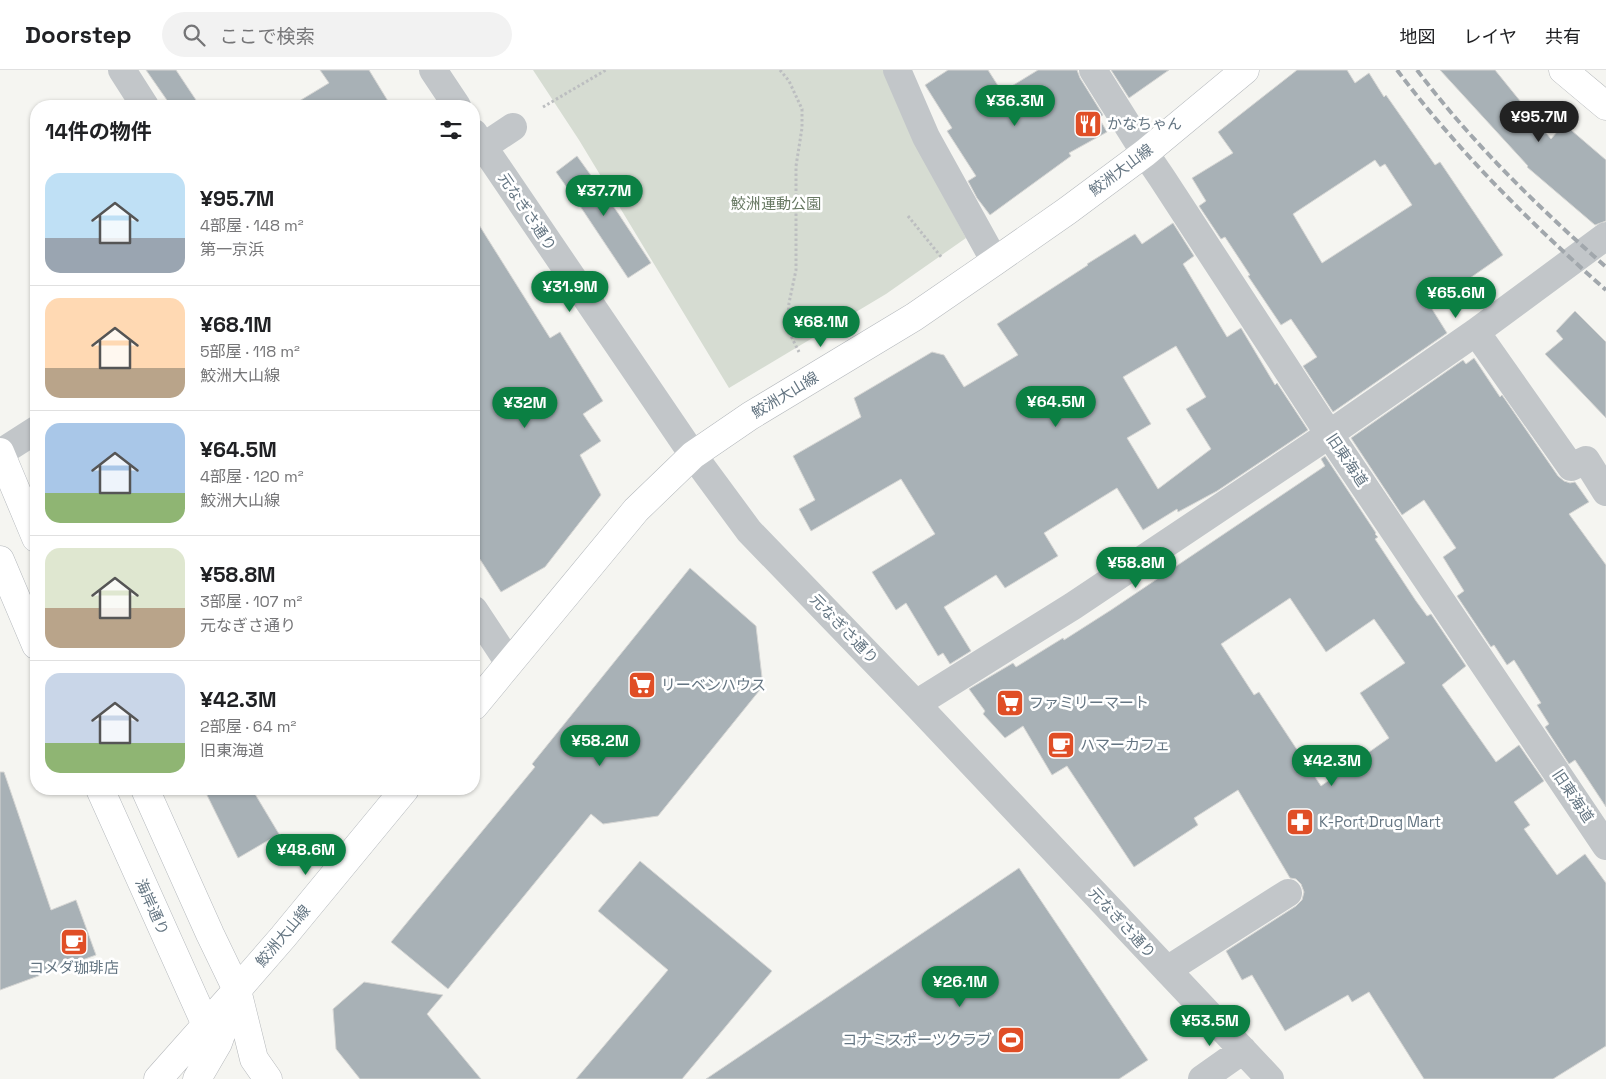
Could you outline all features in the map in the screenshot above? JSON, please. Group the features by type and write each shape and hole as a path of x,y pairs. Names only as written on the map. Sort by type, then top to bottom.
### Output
{"main road":[{"name":"鮫洲大山線","path":"480,699 636,510 693,455 750,416 914,317 1067,212 1145,153 1244,70"},
{"path":"1563,70 1606,106"},
{"path":"0,452 30,524"},
{"path":"0,560 30,630"},
{"name":"海岸通り","path":"103,795 212,1034"},
{"path":"148,795 237,990 261,1069"},
{"name":"鮫洲大山線","path":"237,990 400,795"},
{"path":"197,1079 212,1034 237,990"},
{"path":"212,1034 261,1069"},
{"path":"158,1079 212,1034"}],"street":[{"path":"122,70 140,100"},
{"path":"433,70 453,100"},
{"path":"897,70 926,137 994,262"},
{"name":"旧東海道","path":"1094,70 1145,153 1329,434 1606,846"},
{"path":"480,142 513,126"},
{"name":"元なぎさ通り","path":"480,148 693,455 749,531 916,704 1270,1079"},
{"path":"916,704 1073,606 1329,434 1476,332 1606,236"},
{"path":"1476,332 1571,467 1586,460 1606,492"},
{"path":"0,452 30,434"},
{"path":"480,619 509,663"},
{"path":"1167,970 1288,893"},
{"path":"1202,1079 1243,1050"}],"path":[{"path":"543,107 606,70"},
{"path":"780,70 789,81 802,109 802,128 796,166 796,270 789,303 787,328 799,352"},
{"path":"908,216 942,258"}],"green space":[{"name":"鮫洲運動公園","path":"533,70 887,70 930,171 966,238 886,294 729,388 579,140"}],"building":[{"path":"146,70 176,70 196,100 167,100"},
{"path":"320,70 369,70 387,100 301,100 329,83"},
{"path":"948,70 988,70 1002,92 1038,70 1077,70 1103,115 1099,118 1107,132 1069,153 1071,156 990,215 977,198 968,181 976,176 947,131 952,128 925,85"},
{"path":"1111,70 1169,70 1129,98"},
{"path":"1297,70 1347,70 1355,83 1369,73 1384,97 1386,95 1435,165 1440,162 1503,255 1450,292 1452,295 1432,309 1447,333 1333,412 1303,366 1317,357 1291,319 1281,325 1248,276 1250,275 1225,237 1221,239 1199,206 1206,201 1192,178 1233,153 1218,132","holes":["1375,160 1380,167 1385,164 1412,205 1322,263 1293,214"]},
{"path":"1440,70 1495,70 1551,139 1564,124 1606,160 1606,221 1595,225 1527,167"},
{"path":"577,156 651,263 628,278 556,172"},
{"path":"1173,223 1194,256 1183,264 1227,337 1241,328 1275,385 1277,383 1308,430 1217,491 1178,512 1177,509 1143,530 1117,488 1044,533 1058,556 1005,588 996,575 944,607 971,651 950,664 943,653 938,656 906,603 896,610 872,572 935,534 901,479 811,531 799,509 815,500 793,456 861,417 854,398 932,352 944,355 964,387 1018,355 997,324 1135,234 1142,244","holes":["1176,346 1206,397 1186,409 1211,449 1158,489 1127,438 1151,424 1123,377"]},
{"path":"480,227 550,338 560,332 603,401 583,414 601,441 580,455 601,495 545,567 501,592 480,559"},
{"path":"1575,311 1606,342 1606,418 1545,354 1563,339 1556,331"},
{"path":"1474,358 1558,476 1564,481 1575,482 1589,502 1569,514 1606,565 1606,807 1575,760 1569,764 1545,727 1549,724 1537,705 1541,703 1514,660 1507,665 1494,645 1491,647 1457,596 1464,591 1443,557 1456,548 1424,500 1402,515 1351,438 1463,360 1466,364"},
{"path":"1325,456 1376,533 1378,537 1375,539 1416,601 1427,616 1431,614 1466,666 1442,685 1496,762 1519,745 1544,781 1514,802 1530,825 1524,829 1557,875 1585,854 1606,883 1606,1046 1553,1079 1424,1079 1369,992 1352,1002 1348,995 1285,1031 1252,975 1242,980 1226,951 1296,906 1302,900 1304,892 1301,884 1296,879 1290,878 1238,790 1194,818 1198,825 1134,867 1067,766 1052,775 1023,726 1005,738 983,714 985,711 969,689 1013,663 1016,667 1063,638 1064,640 1111,610 1325,466 1321,459","holes":["1290,598 1326,652 1374,619 1405,663 1360,693 1389,738 1321,786 1259,692 1254,695 1221,644"]},
{"path":"690,568 756,626 763,686 658,816 603,824 591,814 448,989 391,942 535,767 532,764"},
{"path":"0,772 4,772 51,910 76,900 96,955 0,990"},
{"path":"207,795 256,795 279,834 238,858"},
{"path":"640,861 772,971 682,1079 576,1079 668,970 598,911"},
{"path":"1019,868 1148,1060 1119,1079 706,1079"},
{"path":"364,982 443,995 427,1014 481,1079 360,1079 336,1049 333,1009"}],"railway":[{"path":"1397,70 1470,158 1550,239 1606,290"},
{"path":"1417,70 1483,149 1606,267"}],"place":[{"name":"かなちゃん","path":"1088,124"},
{"name":"リーベンハウス","path":"642,685"},
{"name":"ファミリーマート","path":"1010,703"},
{"name":"ハマーカフェ","path":"1061,745"},
{"name":"K-Port Drug Mart","path":"1300,822"},
{"name":"コメダ珈琲店","path":"74,942"},
{"name":"コナミスポーツクラブ","path":"1011,1040"}]}
